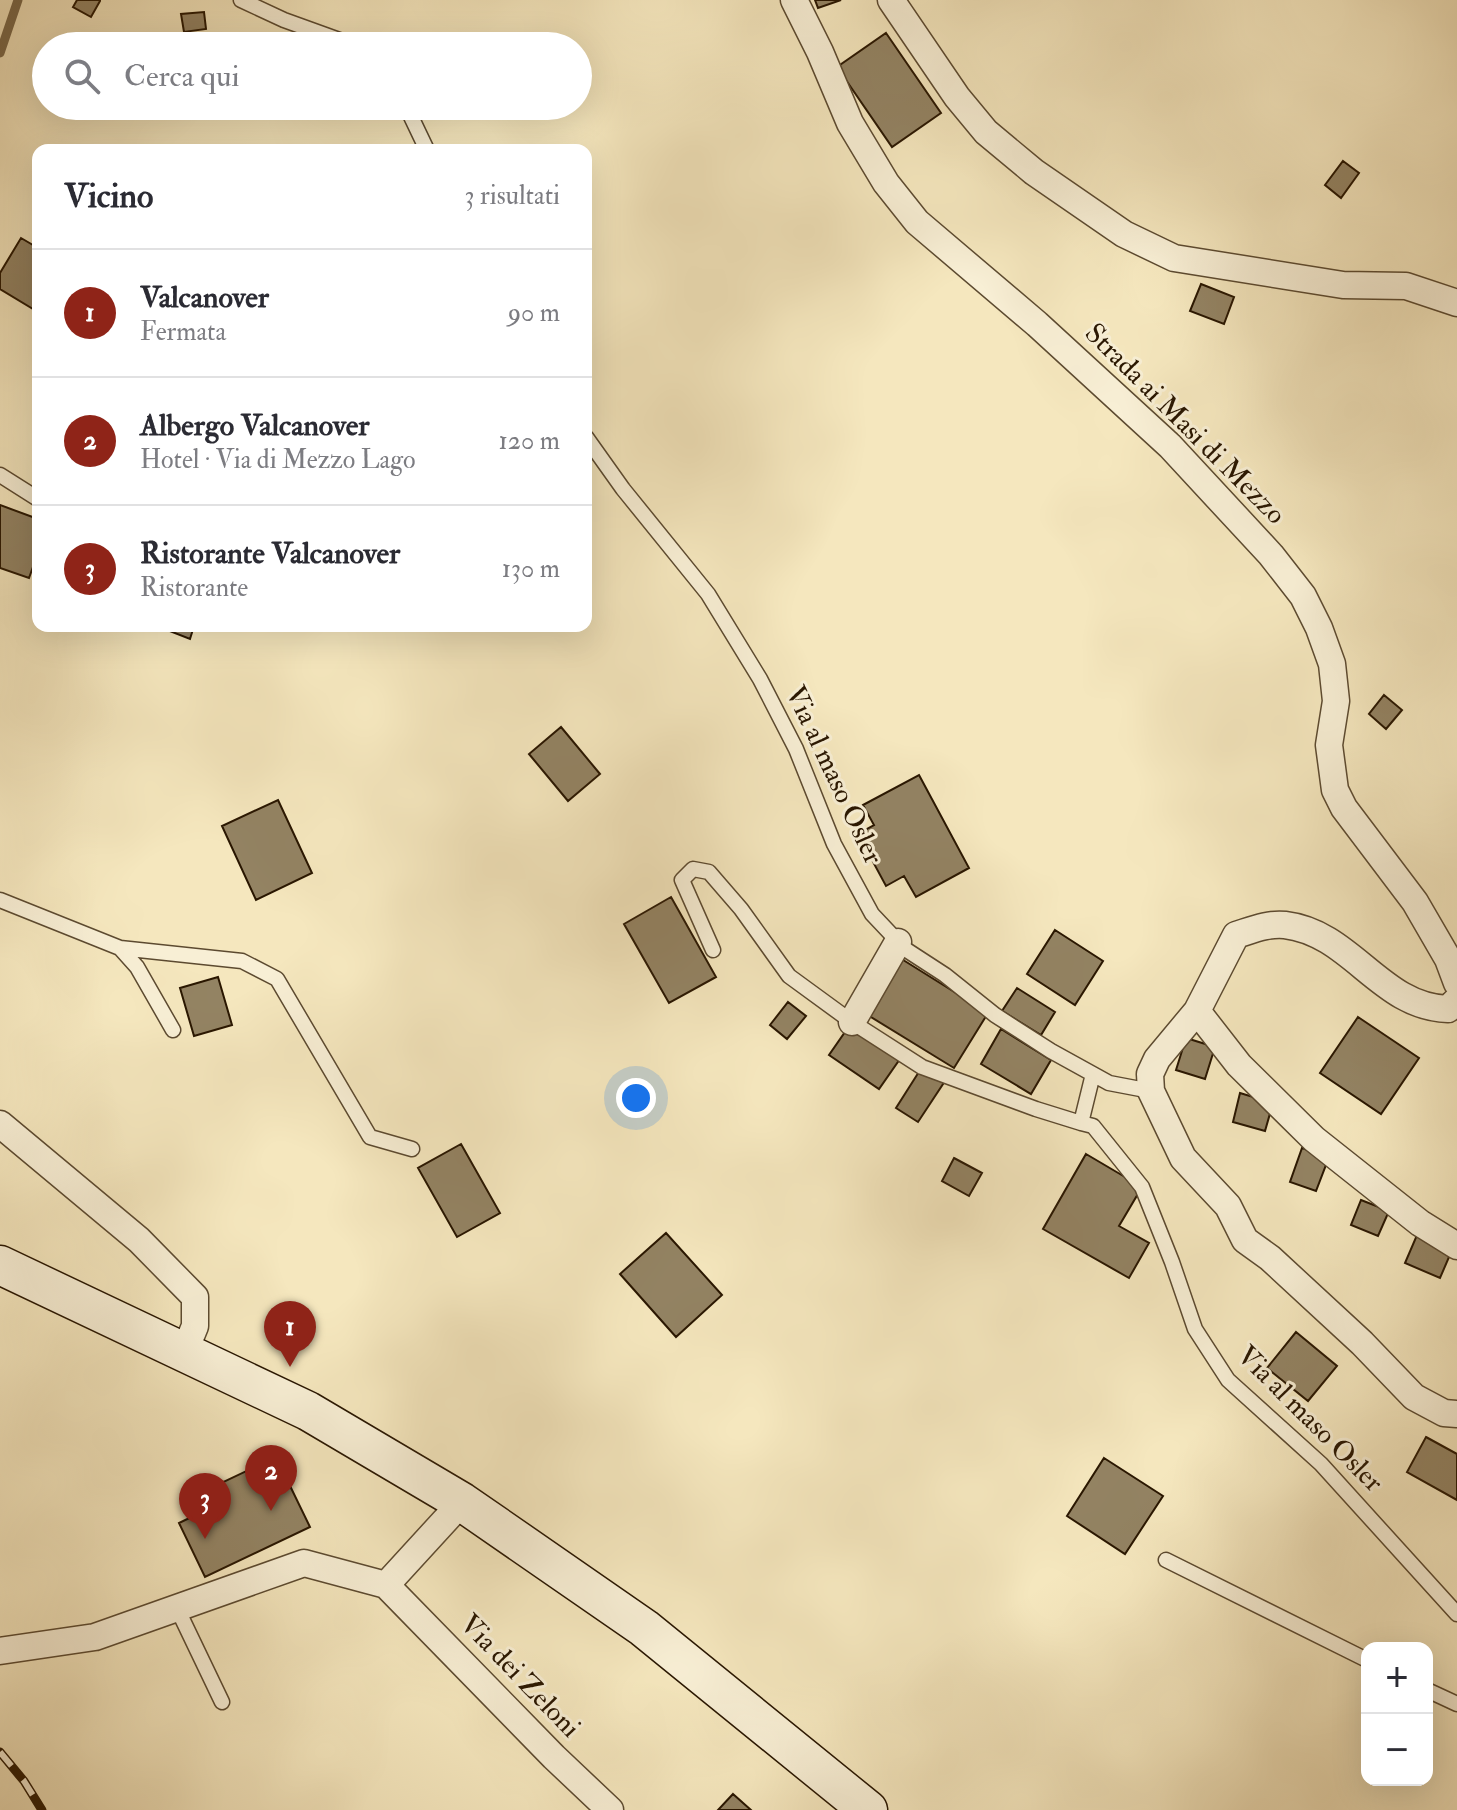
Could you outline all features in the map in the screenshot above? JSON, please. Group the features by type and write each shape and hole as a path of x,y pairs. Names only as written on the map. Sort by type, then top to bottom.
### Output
{"main road":[{"path":"0,1265 308,1411 462,1502 644,1628 868,1810"}],"street":[{"name":"Strada ai Masi di Mezzo","path":"794,0 850,123 886,183 917,222 1059,343 1170,446 1271,555 1303,596 1332,664 1336,701 1329,745 1335,790 1352,819 1415,902 1448,959 1457,983"},
{"path":"891,0 957,97 986,132 1034,172 1124,234 1174,258 1343,285 1406,286 1457,303"},
{"path":"1457,1000 1448,1009 1430,1009 1379,982 1347,951 1325,937 1283,925 1265,927 1236,935 1197,1011 1157,1059 1150,1074 1151,1091 1183,1158 1228,1206 1245,1240 1270,1258 1362,1343 1414,1397 1444,1413 1457,1414"},
{"path":"852,1022 898,942"},
{"path":"1197,1011 1239,1065 1314,1139 1408,1214 1457,1246"},
{"path":"0,1124 139,1240 195,1297 195,1326 184,1353"},
{"path":"0,1651 95,1637 304,1563 386,1585 462,1502"},
{"name":"Via dei Zeloni","path":"386,1585 610,1810"}],"lane":[{"path":"241,0 317,32"},
{"path":"413,120 424,144"},
{"name":"Via al maso Osler","path":"592,445 708,594 760,679 796,749 834,844 872,914 905,949 945,975 995,1015 1051,1051 1109,1083 1151,1091"},
{"path":"0,475 32,495"},
{"name":"Via al maso Osler","path":"713,950 682,880 693,869 709,872 741,909 789,976 922,1067 1036,1109 1093,1126 1142,1187 1195,1329 1228,1380 1321,1464 1457,1614"},
{"path":"0,900 120,948 242,961 277,979 370,1137 412,1149"},
{"path":"120,948 137,967 173,1030"},
{"path":"1081,1123 1093,1074"},
{"path":"1166,1560 1361,1657"},
{"path":"177,1608 222,1702"},
{"path":"1433,1693 1457,1704"}],"building":[{"path":"77,0 100,1 91,17 73,7"},
{"path":"815,0 841,0 818,8"},
{"path":"204,12 206,29 184,32 181,14"},
{"path":"886,33 941,113 892,147 837,67"},
{"path":"1343,161 1359,173 1341,198 1325,185"},
{"path":"21,238 32,244 32,308 0,289 0,273"},
{"path":"1201,284 1234,297 1224,324 1190,311"},
{"path":"0,505 32,517 32,570 29,578 0,568"},
{"path":"172,632 192,632 190,639"},
{"path":"1384,695 1402,710 1386,729 1369,714"},
{"path":"561,727 600,774 568,801 529,754"},
{"path":"919,775 969,868 916,897 904,876 886,886 858,834 874,825 863,805"},
{"path":"278,800 312,873 256,900 222,826"},
{"path":"671,897 716,977 669,1003 624,924"},
{"path":"1055,930 1103,961 1075,1005 1027,974"},
{"path":"900,958 988,1013 954,1068 866,1014"},
{"path":"218,977 232,1025 194,1036 180,988"},
{"path":"1017,988 1055,1012 1041,1035 1002,1011"},
{"path":"788,1002 806,1016 787,1039 770,1025"},
{"path":"1358,1017 1419,1058 1381,1114 1320,1073"},
{"path":"852,1022 902,1056 879,1089 829,1055"},
{"path":"1001,1029 1051,1060 1031,1094 981,1064"},
{"path":"1186,1038 1215,1047 1205,1079 1176,1070"},
{"path":"922,1067 945,1081 918,1122 896,1108"},
{"path":"1240,1093 1273,1103 1265,1131 1233,1122"},
{"path":"461,1144 500,1213 457,1237 418,1168"},
{"path":"1302,1148 1329,1157 1316,1191 1290,1182"},
{"path":"1086,1154 1142,1187 1119,1226 1149,1243 1129,1278 1043,1229"},
{"path":"954,1158 982,1173 969,1196 942,1181"},
{"path":"1361,1200 1389,1211 1378,1236 1351,1225"},
{"path":"666,1233 722,1295 676,1337 620,1274"},
{"path":"1417,1235 1452,1250 1440,1278 1405,1263"},
{"path":"1296,1332 1337,1366 1308,1401 1267,1368"},
{"path":"1426,1437 1457,1454 1457,1500 1407,1472"},
{"path":"276,1457 310,1527 205,1577 179,1523 206,1510 198,1494"},
{"path":"1104,1458 1163,1496 1125,1554 1067,1516"},
{"path":"733,1794 751,1810 718,1810"}],"waterway":[{"path":"0,53 18,0"}],"railway":[{"path":"0,1752 24,1781 42,1810"}],"place":[{"name":"Valcanover","path":"290,1367"},
{"name":"Albergo Valcanover","path":"271,1511"},
{"name":"Ristorante Valcanover","path":"205,1539"}]}
